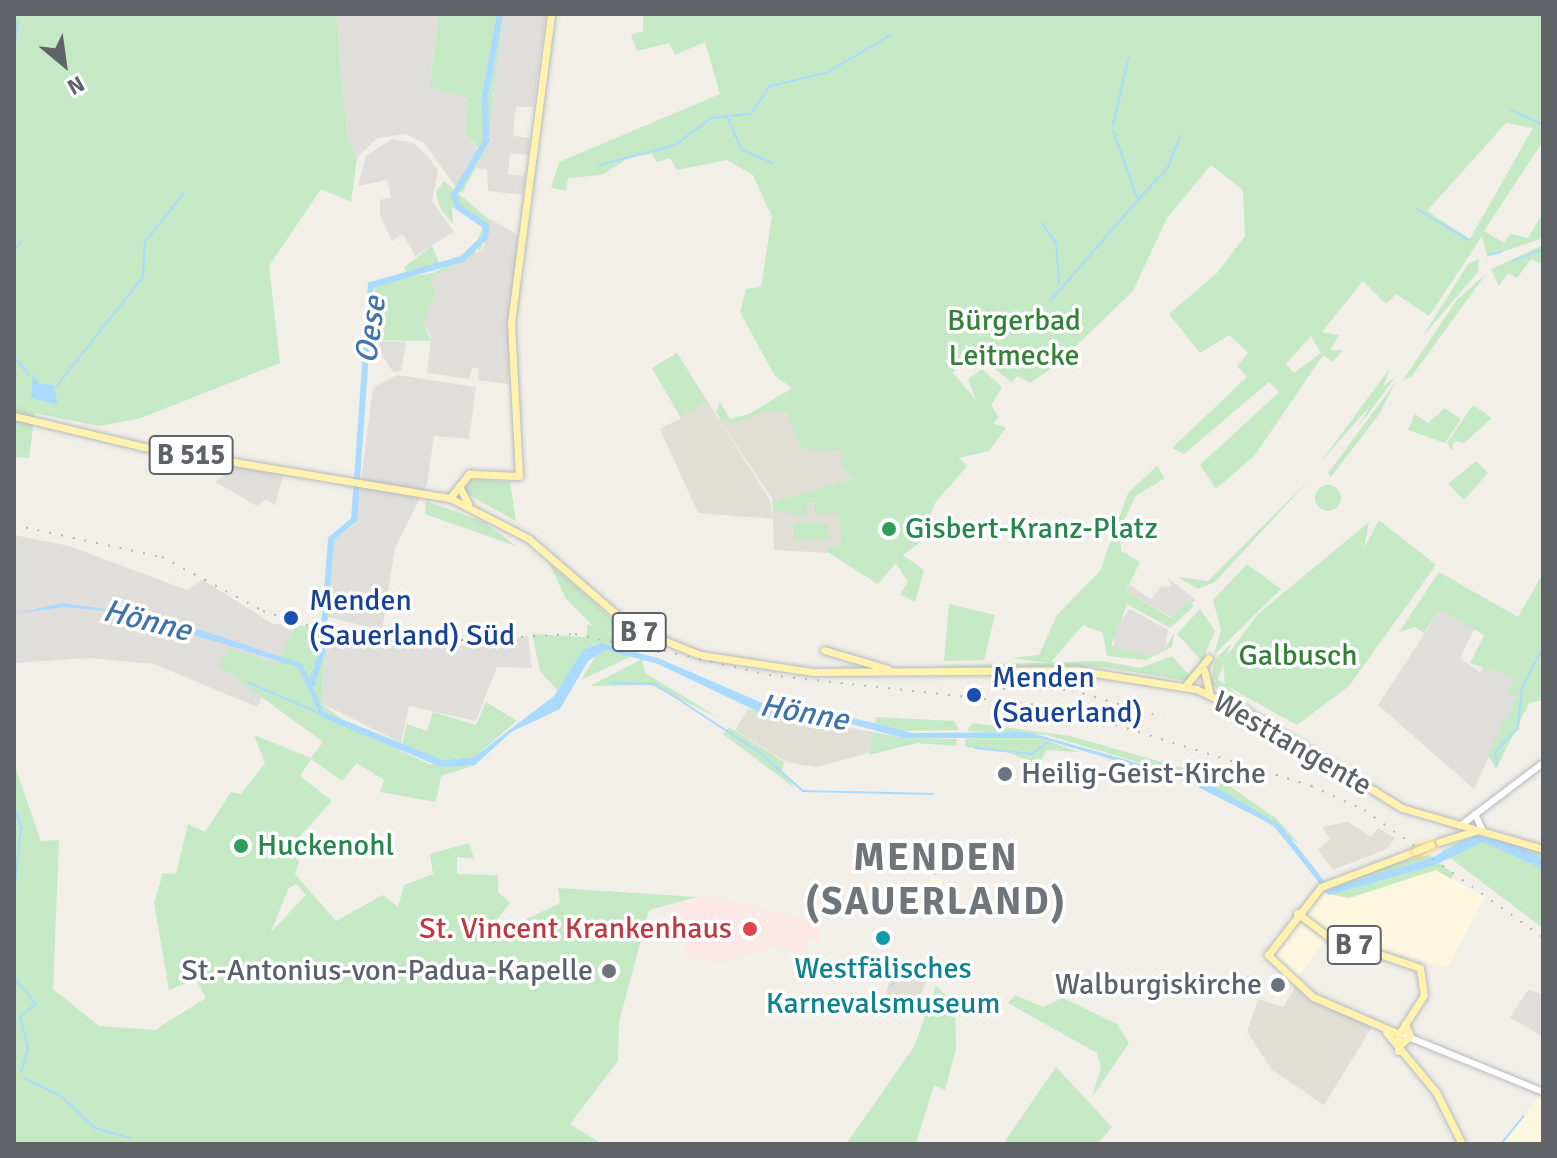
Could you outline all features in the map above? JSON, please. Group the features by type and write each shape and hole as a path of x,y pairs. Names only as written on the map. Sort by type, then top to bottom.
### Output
{"main road":[{"path":"519,476 511,333 521,228 514,222 522,218 551,14"},
{"name":"B 515","path":"14,416 144,447 363,481 450,498"},
{"path":"503,473 517,459"},
{"path":"450,498 462,477 503,473 519,476"},
{"path":"450,498 469,478 519,476"},
{"path":"459,486 468,504"},
{"name":"Westtangente","path":"450,498 468,504 535,543 617,618 681,650 782,669 902,672 1076,670 1180,685 1213,697 1437,822 1482,829 1543,849"},
{"path":"824,650 902,672"},
{"path":"1180,685 1192,684 1209,658"},
{"path":"1204,670 1202,685 1213,697"},
{"path":"1460,827 1543,763"},
{"path":"1475,814 1482,829 1435,844 1437,822 1475,814"},
{"name":"B 7","path":"1381,1028 1313,997 1269,958 1297,913 1330,881 1435,844 1460,827"},
{"name":"B 7","path":"1297,913 1329,937 1417,964 1424,995 1399,1034 1398,1051"},
{"path":"1381,1028 1405,1023 1410,1036"},
{"path":"1381,1028 1410,1036 1543,1092"},
{"path":"1381,1028 1436,1092 1462,1144"},
{"path":"1398,1051 1410,1036"}],"shaded area":[{"path":"336,14 439,14 429,84 469,98 466,135 480,152 455,186 424,143 405,134 377,138 357,158 347,135"},
{"path":"503,14 546,14 533,107 516,107 513,136 530,138 528,155 510,153 508,174 526,176 522,195 488,191 487,170 476,168 487,147"},
{"path":"392,139 414,143 438,171 432,201 454,232 415,256 403,234 392,241 380,215 380,200 391,197 387,180 358,186 366,156"},
{"path":"490,219 518,235 508,384 478,380 479,368 472,368 470,379 427,373 431,337 423,323 430,278 483,249"},
{"path":"373,341 406,342 401,371 393,372"},
{"path":"677,353 770,500 773,519 698,513 660,429 681,418 652,368"},
{"path":"397,375 476,387 469,439 434,436 427,484 395,548 382,630 323,616 332,542 355,524 373,388"},
{"path":"761,412 788,412 800,436 842,449 857,478 839,487 843,539 841,546 826,547 829,553 774,550 772,499 721,422"},
{"path":"235,467 283,475 275,505 266,499 257,506 215,482"},
{"path":"14,535 69,546 187,590 203,580 273,624 296,624 257,707 154,664 89,658 14,663"},
{"path":"1167,577 1196,600 1173,618 1126,591 1130,585 1151,599 1161,586 1172,587"},
{"path":"1130,609 1168,630 1165,648 1149,656 1113,649 1116,626"},
{"path":"1440,610 1474,629 1460,658 1480,672 1484,666 1515,678 1517,697 1474,789 1378,705"},
{"path":"327,631 445,648 528,636 532,668 497,667 476,721 409,706 401,743 321,703"},
{"path":"748,709 873,732 869,753 816,767 786,762 735,730"},
{"path":"1348,822 1371,837 1378,828 1395,838 1387,849 1333,870 1318,850 1330,839 1322,827"},
{"path":"1436,870 1485,897 1447,968 1330,934 1298,977 1272,955 1323,893 1349,898"},
{"path":"932,877 943,881 938,899 951,901 951,909 935,909 920,898"},
{"name":"St. Vincent Krankenhaus","path":"710,897 816,922 820,941 809,938 802,954 774,946 718,963 686,956 684,931 670,927 678,903"},
{"path":"892,970 926,982 912,1016 883,1006"},
{"path":"1297,985 1372,1027 1324,1105 1272,1070 1247,1032 1258,999 1283,1007"},
{"path":"1528,990 1543,994 1543,1037 1510,1017"},
{"path":"1543,1094 1543,1144 1502,1144 1534,1102"}],"green space":[{"path":"14,14 336,14 347,135 357,158 351,202 321,189 269,266 280,363 141,418 99,426 35,413 29,458 14,457"},
{"path":"439,14 503,14 487,147 462,193 455,186 480,150 466,135 468,98 429,87"},
{"name":"Bürgerbad Leitmecke","path":"643,14 1543,14 1543,141 1484,231 1504,243 1510,234 1528,238 1543,213 1543,238 1487,257 1482,236 1429,316 1396,294 1386,304 1363,281 1322,332 1339,335 1330,350 1343,350 1333,362 1323,355 1255,455 1216,489 1200,465 1279,392 1269,382 1184,454 1172,448 1247,377 1237,366 1248,353 1229,335 1200,353 1169,314 1217,273 1245,236 1243,190 1211,165 1167,218 1133,291 1056,365 1030,383 1017,376 1011,382 966,345 953,373 976,400 968,379 982,369 1002,387 991,405 999,418 993,423 1006,428 989,451 959,458 967,466 935,503 919,543 903,555 924,570 915,602 900,594 908,582 896,563 878,584 829,553 826,547 841,546 839,513 814,514 815,502 807,503 808,516 774,511 772,502 856,478 841,468 841,450 801,449 787,412 761,412 738,423 721,422 716,411 720,402 730,419 749,414 792,388 775,376 740,312 746,289 761,287 772,217 753,175 727,160 677,170 670,158 657,162 652,154 630,157 602,175 568,178 566,191 551,188 559,162 720,94 705,42 675,55 669,43 637,51 631,35 643,31","holes":["1506,123 1533,128 1470,239 1427,211","1311,336 1321,353 1294,373 1286,364"]},
{"path":"444,181 491,221 480,251 475,246 483,227 452,207 453,224 440,208 436,192"},
{"path":"1543,245 1543,264 1531,259 1517,278 1508,273 1499,286 1491,269"},
{"path":"432,246 440,265 473,248 437,268 407,274 404,267"},
{"path":"477,250 473,256 430,278 435,293 423,323 431,341 371,340 375,283 433,273"},
{"path":"1479,259 1478,272 1423,336 1468,264"},
{"path":"1486,274 1411,377 1403,380 1457,300"},
{"path":"677,353 707,402 681,417 652,368"},
{"path":"1390,368 1383,387 1396,376 1357,427 1371,405 1319,464"},
{"path":"1395,383 1380,413 1331,477 1328,473"},
{"path":"1473,405 1492,418 1464,443 1454,441 1452,451 1447,443"},
{"path":"1445,408 1461,419 1445,443 1408,430 1415,414 1428,423"},
{"path":"1476,461 1488,473 1464,500 1448,484"},
{"path":"1157,466 1165,478 1136,496 1120,528 1121,551 1140,562 1126,591 1171,618 1189,601 1194,606 1170,628 1127,604 1111,646 1149,656 1165,648 1174,633 1172,647 1146,660 1107,656 1103,633 1083,625 1050,663 1012,658 1039,655 1057,615 1100,571 1128,493"},
{"path":"1311,478 1215,582 1198,589 1178,577 1208,581"},
{"path":"469,481 510,482 516,521 464,492"},
{"path":"1328,485 1337,489 1341,498 1337,507 1328,511 1319,507 1315,498 1319,489"},
{"path":"426,501 484,522 516,546 425,514"},
{"name":"Galbusch","path":"1379,520 1436,565 1349,686 1297,725 1225,685 1223,661 1258,614 1369,522 1364,548"},
{"path":"794,523 827,523 830,540 794,540"},
{"path":"549,563 609,616 655,642 652,648 594,627 566,599"},
{"path":"1247,564 1281,589 1216,653 1206,683 1221,630 1213,600"},
{"path":"1439,572 1518,617 1543,573 1543,700 1529,703 1496,769 1487,754 1517,697 1508,691 1515,678 1470,663 1484,635 1440,610 1424,633 1415,627 1399,632"},
{"path":"949,604 995,615 984,660 944,661"},
{"path":"1200,609 1215,631 1193,682 1103,667 929,666 1103,661 1140,668 1172,656 1189,675 1201,660 1177,634"},
{"path":"296,624 327,631 321,703 354,729 429,764 475,765 441,776 436,802 380,792 384,780 357,763 342,781 311,759 300,776 332,801 289,848 299,862 295,874 336,921 383,895 398,907 404,885 433,874 430,854 469,843 474,859 457,857 457,874 498,875 498,892 510,903 495,922 502,931 560,903 558,888 697,897 649,910 619,1022 618,1061 570,1124 602,1144 14,1144 14,764 41,841 59,840 53,989 99,1026 155,1030 206,998 196,979 169,990 154,903 163,873 176,874 188,824 205,832 231,792 241,794 265,763 254,735 311,758 323,742 219,666 229,648 277,663","holes":["296,884 306,895 271,932 288,889"]},
{"path":"588,624 649,650 594,644 557,690 540,671 532,634 586,637"},
{"path":"1231,644 1218,679 1258,711 1210,684 1215,659"},
{"path":"605,650 632,656 581,680 598,652"},
{"path":"642,659 645,673 719,718 650,685 590,686"},
{"path":"486,702 517,721 474,757 443,760 402,745 407,724 427,731 433,712 476,725"},
{"path":"876,717 954,721 959,730 899,731 875,724"},
{"path":"973,723 1070,736 1218,778 1277,819 1299,844 1208,783 1047,735 967,731"},
{"path":"729,727 784,762 782,772 795,788 723,734"},
{"path":"873,732 903,738 957,739 956,746 917,743 869,755"},
{"path":"1006,736 1040,738 1079,752 1047,750 1038,765 1007,752 965,747 965,739"},
{"path":"1505,839 1543,854 1543,928 1441,851 1463,840"},
{"path":"1429,855 1454,874 1451,879 1436,870 1349,898 1323,893 1363,872"},
{"path":"936,986 955,1004 956,1049 945,1090 934,1085 916,1144 846,1144 914,1047"},
{"path":"1015,995 1043,1007 1063,998 1117,1024 1129,1043 1092,1097 1101,1068 1097,1053 1008,1003"},
{"path":"1056,1067 1112,1127 1097,1144 1003,1144"}],"water":[{"path":"33,373 39,384 53,385 58,405 31,398"},
{"name":"Hönne","path":"62,603 162,617 302,664 324,712 443,760 474,757 554,696 583,650 600,643 658,658 776,709 837,714 913,733 1028,732 1208,783 1280,825 1330,888 1429,859 1476,835 1521,847 1543,860 1543,869 1483,842 1435,865 1329,895 1273,825 1190,783 1040,738 903,738 848,723 767,716 658,664 605,650 588,661 560,709 511,732 475,765 441,767 321,717 298,667 119,612 63,607 14,614"}],"waterway":[{"name":"Oese","path":"312,684 322,652 331,539 354,520 371,285 462,259 485,237 487,227 458,207 454,195 486,141 485,96 500,14"},
{"path":"14,52 18,19"},
{"path":"599,165 675,145 711,118 751,114 770,86 826,73 891,35"},
{"path":"1113,125 1129,56"},
{"path":"1511,110 1541,124"},
{"path":"727,117 742,150 773,163"},
{"path":"1051,300 1138,200 1113,130"},
{"path":"1138,200 1168,167 1180,136"},
{"path":"55,388 143,277 145,242 184,193"},
{"path":"1417,209 1468,240"},
{"path":"1042,223 1056,243 1059,284"},
{"path":"14,249 22,241"},
{"path":"1513,261 1543,249"},
{"path":"1489,255 1501,252"},
{"path":"14,357 29,375"},
{"path":"1497,765 1495,752 1518,728 1522,688 1543,648"},
{"path":"249,683 321,714"},
{"path":"611,683 655,684 759,752 803,791 933,794"},
{"path":"975,748 1032,754 1048,742"},
{"path":"1030,760 1039,764"},
{"path":"14,806 21,828 14,892"},
{"path":"935,874 937,865"},
{"path":"14,906 14,916"},
{"path":"14,945 15,979 36,1004 20,1016 28,1048 21,1072"},
{"path":"892,985 900,976 924,980"},
{"path":"25,1079 61,1096 95,1128 130,1138"},
{"path":"1501,1144 1524,1116"}],"railway":[{"path":"14,525 162,557 263,611 306,625 425,642 575,634 659,652"},
{"path":"652,648 769,675 1058,707 1311,786 1364,810 1543,937"},
{"path":"967,688 1071,690 1163,717"}],"place":[{"name":"Gisbert-Kranz-Platz","path":"889,529"},
{"name":"Menden (Sauerland) Süd","path":"291,618"},
{"name":"Menden (Sauerland)","path":"974,695"},
{"name":"Heilig-Geist-Kirche","path":"1005,774"},
{"name":"Huckenohl","path":"241,846"},
{"name":"St. Vincent Krankenhaus","path":"750,929"},
{"name":"Westfälisches Karnevalsmuseum","path":"883,938"},
{"name":"St.-Antonius-von-Padua-Kapelle","path":"609,971"},
{"name":"Walburgiskirche","path":"1278,985"}],"district":[{"name":"MENDEN (SAUERLAND)","path":"936,880"}]}
